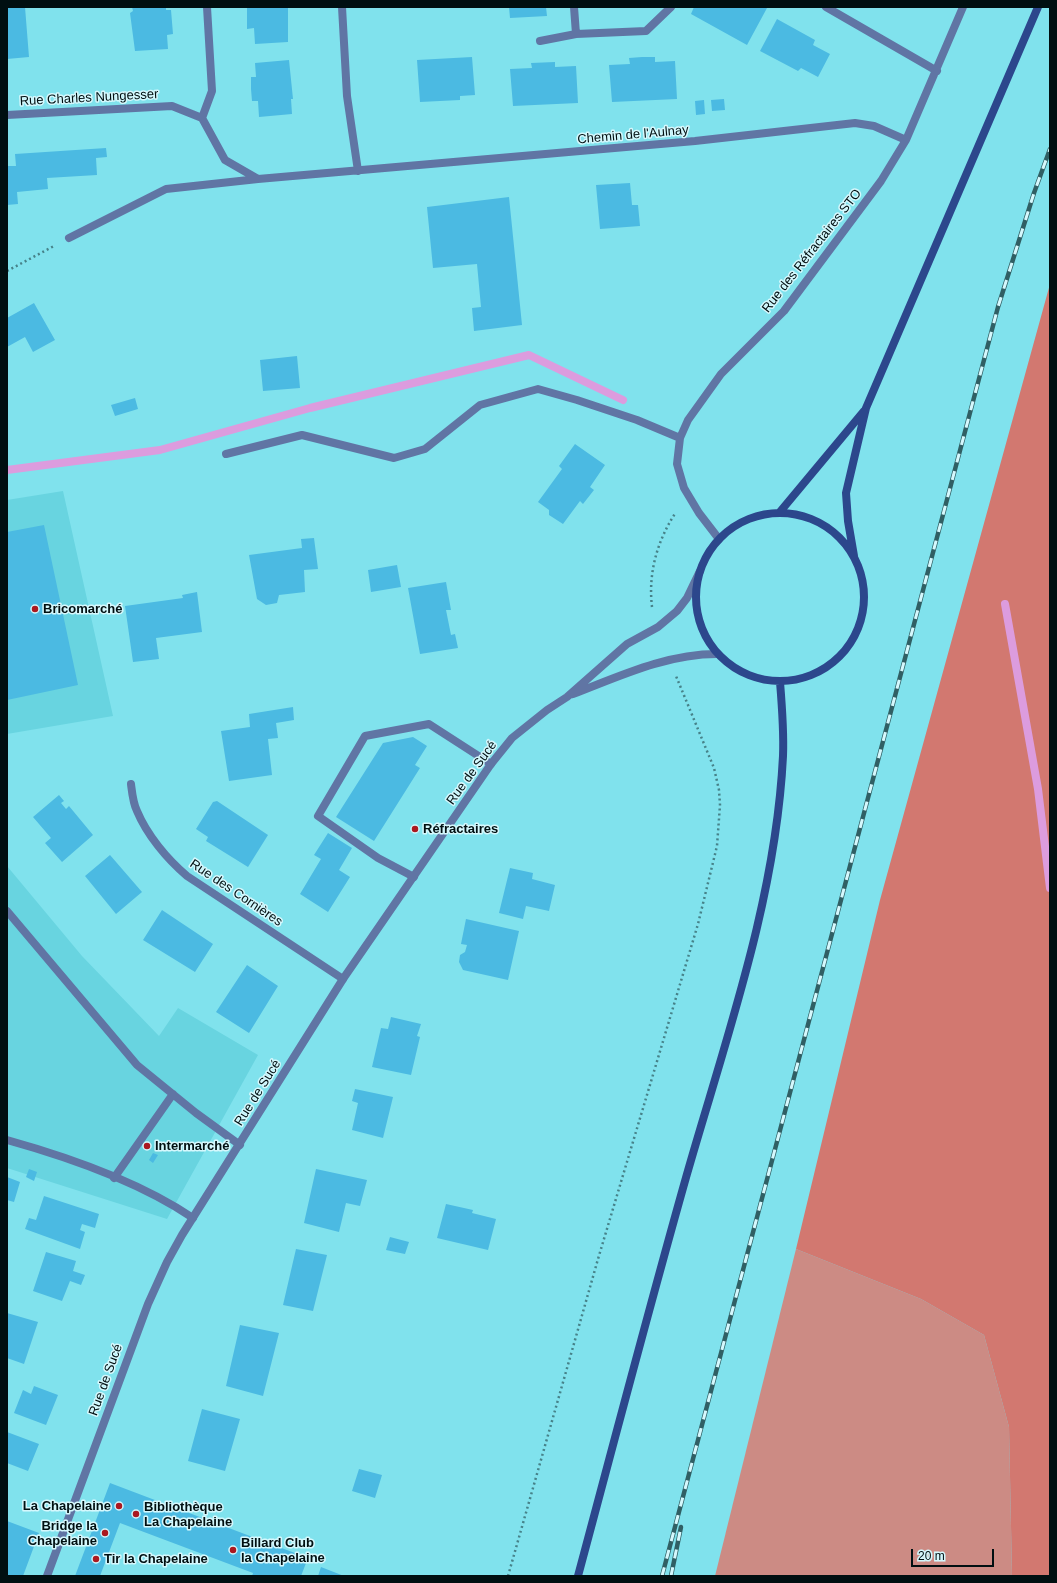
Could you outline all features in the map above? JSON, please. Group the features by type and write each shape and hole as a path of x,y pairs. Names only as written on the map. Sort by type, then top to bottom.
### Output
{"main road":[{"path":"854,556 848,521 846,493 866,408 1038,7"},
{"path":"779,513 866,408"},
{"path":"779,513 805,517 828,528 847,545 860,570 865,602 863,618 849,647 834,662 812,676 780,682 763,680 746,675 730,666 717,654 707,640 700,624 697,612 696,588 700,571 707,554 718,539 732,528 746,520 762,515 779,513"},
{"path":"578,1576 673,1223 748,961 761,904 779,799 783,754 780,682"}],"street":[{"path":"207,7 212,91 202,118 225,160 258,179"},
{"path":"342,7 347,96 358,172"},
{"path":"574,7 576,34"},
{"path":"540,41 576,34 646,31 671,7"},
{"path":"826,7 937,70"},
{"name":"Rue des Réfractaires STO","path":"718,539 688,496 677,464 680,438 688,420 721,374 784,311 881,181 906,140 963,7"},
{"name":"Rue Charles Nungesser","path":"7,115 172,106 202,118"},
{"name":"Chemin de l'Aulnay","path":"69,238 166,189 258,179 358,172 695,142 855,123 874,126 906,140"},
{"path":"226,454 302,435 394,458 424,450 480,406 538,389 629,418 680,438"},
{"name":"Rue de Sucé","path":"47,1576 148,1304 167,1262 343,979 491,764 512,738 547,710 567,697 627,644 658,627 677,611 686,598 700,571"},
{"name":"Rue de Sucé","path":"567,697 640,668 689,656 717,654"},
{"path":"414,877 378,858 318,816 365,736 429,724 491,764"},
{"name":"Rue des Cornières","path":"131,784 136,809 144,827 175,866 187,876 343,979"},
{"path":"7,912 137,1065 240,1144"},
{"path":"114,1178 173,1094"},
{"path":"7,1140 58,1155 114,1178 169,1202 193,1218"}],"path":[{"path":"7,271 69,238"},
{"path":"658,627 654,616 651,592 655,555 668,526 688,496"},
{"path":"508,1576 598,1259 698,924 717,846 720,805 719,790 714,768 669,660"}],"shaded area":[{"path":"1050,284 1050,1576 1012,1576 1009,1427 984,1335 921,1299 796,1249 880,900"},
{"path":"63,491 113,716 7,734 7,500"},
{"path":"7,866 82,956 159,1036 178,1008 258,1055 167,1219 7,1168"},
{"path":"796,1249 921,1299 984,1335 1009,1427 1012,1576 715,1576"}],"building":[{"path":"7,7 25,7 29,57 7,59"},
{"path":"132,7 166,7 166,10 171,10 173,34 167,35 168,49 135,51 130,13 133,11"},
{"path":"247,7 288,7 288,42 255,44 254,28 247,29"},
{"path":"509,7 546,7 547,16 510,18"},
{"path":"694,7 767,8 747,45 691,14"},
{"path":"777,19 815,40 813,45 830,54 818,77 801,68 798,71 760,51"},
{"path":"472,57 475,95 460,96 460,100 420,102 417,60"},
{"path":"655,57 655,62 675,61 677,99 612,102 609,65 630,64 629,58"},
{"path":"289,60 293,99 291,99 292,114 259,117 258,101 252,101 251,89 251,77 256,77 255,63"},
{"path":"555,62 555,67 576,66 578,103 513,106 510,69 532,68 531,63"},
{"path":"724,99 725,110 712,111 711,100"},
{"path":"704,100 705,114 696,115 695,101"},
{"path":"106,148 107,157 96,158 97,175 47,178 48,189 17,192 18,204 7,205 7,166 16,166 15,154"},
{"path":"630,183 632,205 638,205 640,226 600,229 596,185"},
{"path":"509,197 522,325 474,331 472,308 481,307 477,264 433,268 427,207"},
{"path":"34,303 55,340 33,352 25,337 7,347 7,318"},
{"path":"297,356 300,388 263,391 260,360"},
{"path":"135,398 138,409 115,416 111,405"},
{"path":"575,444 605,465 590,487 594,490 583,504 580,501 563,524 549,515 549,510 538,502 562,469 559,466"},
{"name":"Bricomarché","path":"44,525 78,685 7,700 7,532"},
{"path":"314,538 318,569 304,570 305,592 279,595 277,603 266,605 257,599 249,555 302,548 301,539"},
{"path":"397,565 401,587 371,592 368,570"},
{"path":"446,582 451,610 446,610 451,635 455,634 458,648 420,654 408,588"},
{"path":"197,592 202,632 156,638 159,659 133,662 125,606 183,598 182,595"},
{"path":"293,707 294,720 276,723 278,738 268,739 272,775 229,781 221,731 250,727 249,714"},
{"path":"413,737 427,746 415,765 420,768 374,841 336,817 383,743"},
{"path":"59,795 64,801 61,803 66,809 69,806 93,835 62,862 45,843 51,838 33,817"},
{"path":"217,801 268,835 248,867 206,841 208,837 196,829 213,802"},
{"path":"328,833 352,848 339,870 350,877 328,912 300,894 321,859 314,855"},
{"path":"110,855 142,892 116,914 85,876"},
{"path":"510,868 533,873 532,879 555,885 549,911 526,906 523,919 499,913"},
{"path":"162,910 213,944 195,972 143,940"},
{"path":"466,919 519,931 508,980 463,970 459,962 460,955 465,952 467,945 461,944"},
{"path":"247,965 278,986 249,1033 216,1012"},
{"path":"391,1017 421,1024 417,1036 420,1037 411,1075 372,1067 381,1028 388,1029"},
{"path":"355,1089 393,1097 383,1138 352,1130 358,1103 352,1101"},
{"path":"153,1153 158,1155 153,1163 149,1160"},
{"path":"29,1169 37,1172 34,1181 26,1177"},
{"path":"316,1169 367,1180 360,1206 346,1203 339,1232 304,1223"},
{"path":"7,1177 20,1182 14,1202 7,1200"},
{"path":"44,1196 99,1214 95,1228 82,1224 80,1230 85,1232 80,1249 25,1229 29,1218 36,1220"},
{"path":"446,1204 473,1210 472,1213 496,1219 488,1250 437,1238"},
{"path":"390,1237 409,1242 405,1254 386,1250"},
{"path":"296,1249 327,1255 313,1311 283,1305"},
{"path":"46,1252 76,1261 73,1271 85,1275 81,1285 70,1281 62,1301 33,1291"},
{"path":"7,1313 38,1322 24,1364 7,1358"},
{"path":"240,1325 279,1333 263,1396 226,1386"},
{"path":"34,1386 58,1395 46,1425 14,1413 23,1390 31,1394"},
{"path":"202,1409 240,1419 225,1471 188,1461"},
{"path":"7,1432 39,1444 28,1471 7,1463"},
{"path":"359,1469 382,1475 375,1498 352,1491"},
{"path":"110,1483 308,1558 301,1576 252,1576 253,1573 120,1523 100,1576 75,1576"},
{"path":"7,1521 39,1533 23,1576 7,1576"},
{"path":"321,1567 344,1576 318,1576"}],"waterway":[{"path":"7,470 160,450 310,408 529,355 623,400"},
{"path":"1005,604 1038,789 1050,888"}],"railway":[{"path":"662,1576 998,307 1034,193 1050,149"},
{"path":"671,1576 681,1527"}],"place":[{"name":"Bricomarché","path":"35,609"},
{"name":"Réfractaires","path":"415,829"},
{"name":"Intermarché","path":"147,1146"},
{"name":"La Chapelaine","path":"119,1506"},
{"name":"Bibliothèque La Chapelaine","path":"136,1514"},
{"name":"Bridge la Chapelaine","path":"105,1533"},
{"name":"Billard Club la Chapelaine","path":"233,1550"},
{"name":"Tir la Chapelaine","path":"96,1559"}]}
